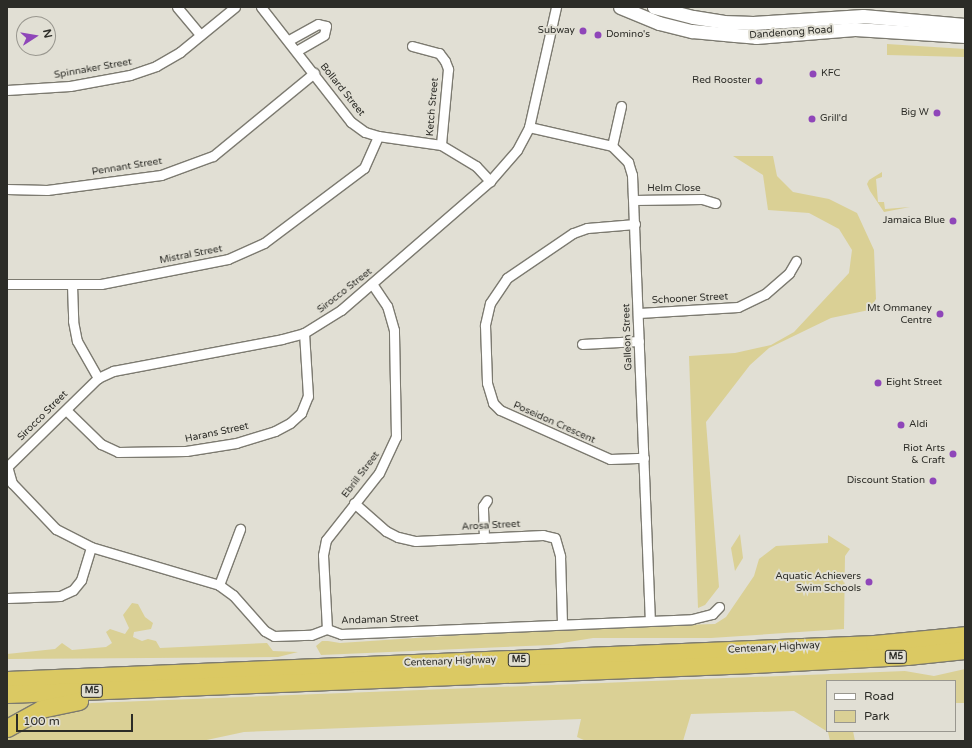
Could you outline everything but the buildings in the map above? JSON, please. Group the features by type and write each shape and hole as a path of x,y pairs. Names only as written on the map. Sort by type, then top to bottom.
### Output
{"highway":[{"path":"874,644 891,635 965,625"},
{"name":"Centenary Highway","path":"7,680 874,644 965,635"},
{"name":"Centenary Highway","path":"7,694 827,660 907,656 965,650"},
{"path":"827,660 835,667 965,661"},
{"path":"7,672 75,670 84,677"},
{"path":"7,728 31,714 54,705 92,699 167,694 177,686"}],"main road":[{"name":"Dandenong Road","path":"620,7 659,23 692,31 735,36 771,36 855,29 965,36"},
{"name":"Dandenong Road","path":"654,7 723,22 772,22 863,16 965,25"}],"street":[{"path":"177,7 200,34"},
{"name":"Spinnaker Street","path":"7,90 70,86 130,75 156,66 235,7"},
{"name":"Bollard Street","path":"261,7 298,50 351,122 365,132 378,136 441,145 476,166 490,181"},
{"name":"Sirocco Street","path":"8,466 98,378 113,371 304,333 341,310 490,181 516,150 529,127 556,7"},
{"path":"290,40 318,24 326,26 324,35 298,50"},
{"name":"Ketch Street","path":"412,46 439,53 445,61 448,69 441,145"},
{"name":"Pennant Street","path":"7,189 47,190 161,175 213,156 314,73"},
{"path":"529,127 612,146 621,106"},
{"name":"Mistral Street","path":"7,284 101,284 228,258 264,243 364,168 378,136"},
{"name":"Galleon Street","path":"612,146 628,162 632,175 639,312 650,620"},
{"name":"Helm Close","path":"634,200 702,199 715,203"},
{"name":"Poseidon Crescent","path":"635,224 587,228 573,233 507,278 490,303 485,325 487,383 493,403 500,410 610,459 644,458"},
{"name":"Schooner Street","path":"639,312 738,307 765,294 789,272 796,261"},
{"name":"Ebrill Street","path":"327,629 324,547 331,531 379,472 396,437 393,324 387,306 372,284"},
{"path":"72,285 73,321 77,341 98,378"},
{"name":"Harans Street","path":"66,410 101,444 118,452 186,452 236,443 275,431 290,423 301,414 308,396 304,333"},
{"path":"582,344 640,341"},
{"name":"Andaman Street","path":"8,466 12,483 56,529 91,547 219,586 232,595 265,631 274,636 316,634 327,629 341,634 701,617 712,614 719,607"},
{"path":"484,538 483,506 487,500"},
{"name":"Arosa Street","path":"354,503 386,531 398,537 416,541 543,535 555,538 560,556 562,623"},
{"path":"219,586 240,529"},
{"path":"7,598 60,596 73,590 81,580 91,547"}],"green space":[{"path":"887,44 965,49 965,57 887,55"},
{"path":"733,156 773,156 777,176 793,192 829,199 857,213 874,250 876,299 869,310 831,318 769,348 750,365 706,422 719,587 705,605 698,608 689,356 735,353 771,345 794,332 849,273 852,250 839,229 809,213 768,210 763,175"},
{"path":"882,172 882,177 876,179 878,202 884,202 885,209 910,207 884,212 867,184 869,180"},
{"path":"740,534 743,558 735,571 731,548"},
{"path":"828,535 850,549 845,556 844,629 711,638 593,638 550,645 321,655 316,646 322,641 340,643 551,629 715,624 726,617 754,576 759,559 776,546 828,543"},
{"path":"132,603 138,604 145,617 153,623 151,629 134,632 133,637 142,641 148,639 156,641 160,648 267,643 273,651 298,652 278,657 7,659 7,654 55,649 62,643 72,650 106,647 112,643 106,632 110,629 125,634 129,628 123,615"},
{"path":"965,669 965,703 956,703 956,680 826,680 826,731 794,711 691,714 683,741 586,741 577,737 581,719 244,732 202,741 7,741 7,733 62,707 92,703 905,671 934,676"},
{"path":"56,700 7,723 7,703"},
{"path":"828,732 853,732 855,741 830,741"}],"place":[{"name":"Subway","path":"583,31"},
{"name":"Domino's","path":"598,35"},
{"name":"KFC","path":"813,74"},
{"name":"Red Rooster","path":"759,81"},
{"name":"Big W","path":"937,113"},
{"name":"Grill'd","path":"812,119"},
{"name":"Jamaica Blue","path":"953,221"},
{"name":"Mt Ommaney Centre","path":"940,314"},
{"name":"Eight Street","path":"878,383"},
{"name":"Aldi","path":"901,425"},
{"name":"Riot Arts & Craft","path":"953,454"},
{"name":"Discount Station","path":"933,481"},
{"name":"Aquatic Achievers Swim Schools","path":"869,582"}]}
